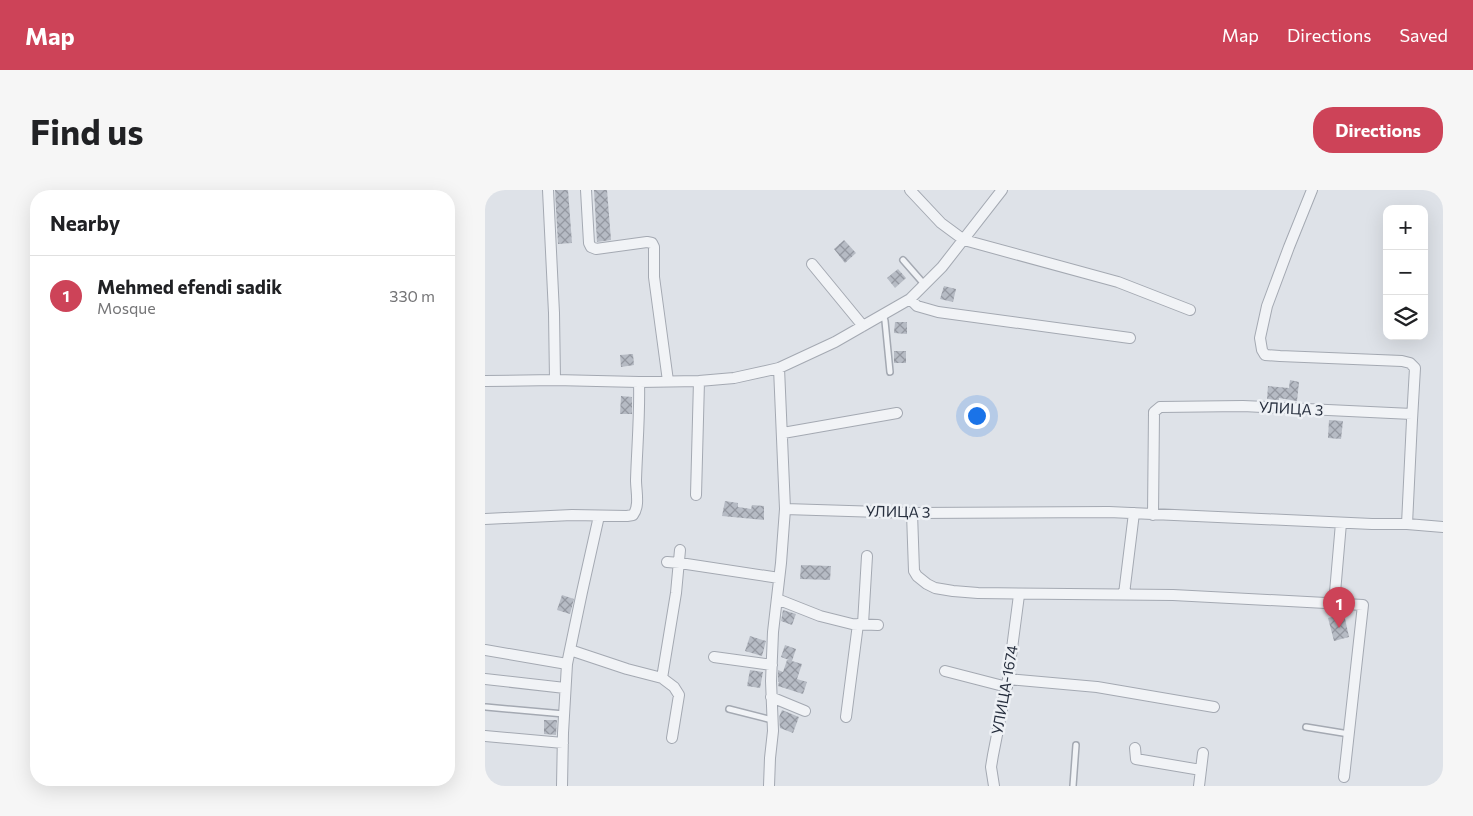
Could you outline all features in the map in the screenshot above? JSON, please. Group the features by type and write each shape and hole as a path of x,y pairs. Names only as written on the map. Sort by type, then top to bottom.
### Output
{"street":[{"path":"548,190 555,380"},
{"path":"586,190 589,243 591,247 596,249 647,242 652,243 654,247 654,277 668,381"},
{"path":"910,190 941,223 964,240 1118,282 1190,310"},
{"path":"485,380 699,381 734,378 779,368 835,342 910,299 942,267 1002,190"},
{"path":"1312,190 1267,306 1260,338 1262,350 1265,355 1402,361 1410,363 1415,368 1407,524"},
{"path":"812,264 863,326"},
{"path":"910,299 917,306 938,312 1130,338"},
{"path":"769,786 773,720 771,697 773,632 785,510 779,368"},
{"path":"696,495 699,381"},
{"path":"485,519 537,516 633,515 635,512 640,409 639,382"},
{"name":"УЛИЦА 3","path":"1153,514 1154,412 1160,407 1243,406 1412,414"},
{"path":"783,432 897,413"},
{"name":"УЛИЦА 3","path":"785,510 913,513 1109,512 1443,527"},
{"path":"913,513 913,565 917,576 935,588 953,591 1019,594 1124,594 1363,605 1344,777"},
{"path":"1124,594 1134,513"},
{"path":"562,786 567,664 599,516"},
{"path":"1334,604 1341,522"},
{"path":"662,678 680,563 680,550"},
{"path":"846,717 860,624 867,556"},
{"path":"667,562 779,578"},
{"name":"УЛИЦА-1674","path":"994,786 991,767 1008,683 1019,594"},
{"path":"777,599 820,616 853,624 878,625"},
{"path":"485,650 567,664"},
{"path":"571,650 627,669 662,678 674,687 679,695 672,738"},
{"path":"714,657 773,665"},
{"path":"945,671 1008,683 1112,689 1214,707"},
{"path":"485,679 565,688"},
{"path":"771,697 805,711"},
{"path":"485,736 563,743"},
{"path":"1135,748 1136,759 1201,770"},
{"path":"1199,786 1203,753"}],"lane":[{"path":"903,260 925,284"},
{"path":"883,314 890,372"},
{"path":"486,707 564,714"},
{"path":"729,708 773,720"},
{"path":"1306,727 1349,734"},
{"path":"1073,786 1076,745"}],"building":[{"path":"555,190 568,190 572,243 558,244"},
{"path":"594,190 607,190 611,240 597,242"},
{"path":"844,240 856,253 845,263 834,249"},
{"path":"898,269 906,278 895,288 887,278"},
{"path":"944,286 956,289 953,302 940,299"},
{"path":"895,322 907,322 907,334 894,333"},
{"path":"894,351 906,351 906,363 894,363"},
{"path":"633,354 634,365 621,367 620,355"},
{"path":"1290,380 1299,382 1297,401 1279,398 1279,401 1267,399 1268,386 1289,388"},
{"path":"621,396 632,397 632,414 620,414"},
{"path":"1329,420 1343,421 1341,439 1328,438"},
{"path":"725,501 738,503 738,507 751,509 752,505 764,506 764,520 722,516"},
{"path":"801,565 831,566 830,580 800,579"},
{"path":"562,595 574,599 570,614 557,610"},
{"path":"783,610 796,614 792,625 781,621"},
{"path":"1344,614 1349,637 1334,641 1328,618"},
{"path":"750,636 766,641 762,656 745,651"},
{"path":"785,645 796,649 792,661 802,664 797,679 807,682 803,694 778,686 778,670 783,672 787,660 789,660 781,657"},
{"path":"750,670 763,672 760,688 747,686"},
{"path":"782,710 799,717 793,733 780,728 779,717"},
{"path":"544,720 557,720 556,735 544,734"}],"place":[{"name":"Mehmed efendi sadik","path":"1339,628"}]}
